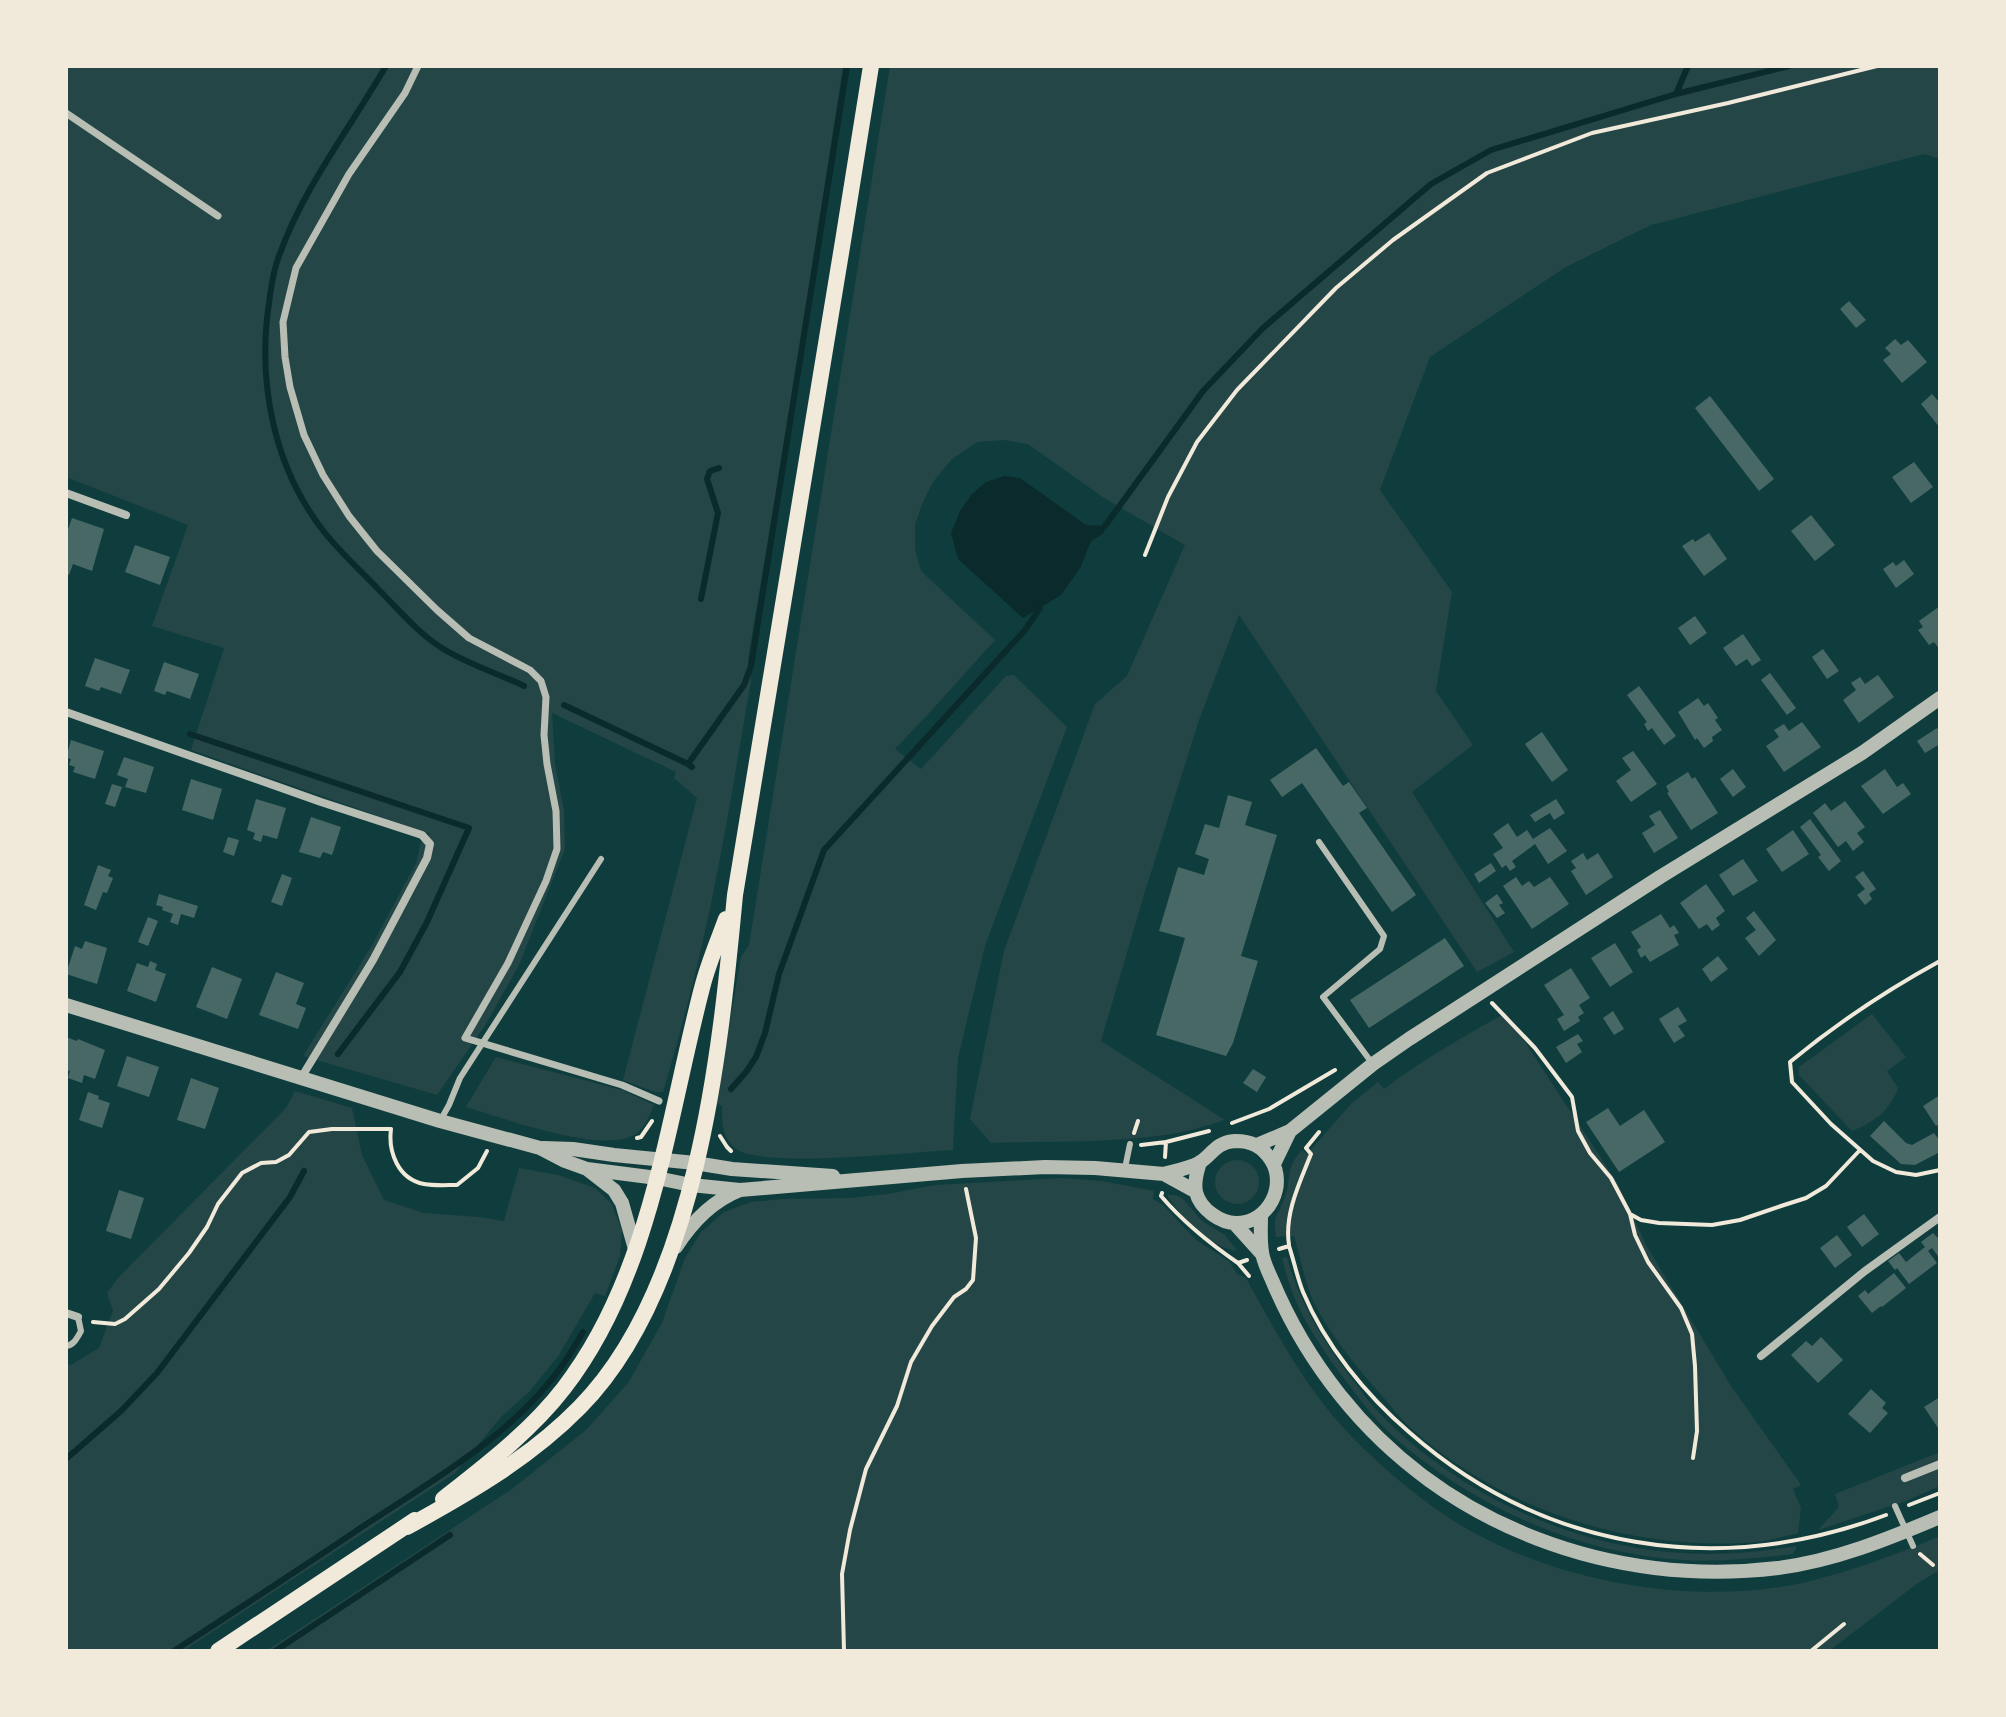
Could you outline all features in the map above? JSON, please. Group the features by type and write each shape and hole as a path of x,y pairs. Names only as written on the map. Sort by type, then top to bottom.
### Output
{"main road":[{"path":"218,1651 407,1527 473,1491 538,1445 582,1405 627,1347 646,1313 668,1261 691,1185 706,1112 726,990 735,895 871,66"},
{"path":"407,1527 533,1424 563,1389 617,1301 663,1158 703,984 735,895"}],"street":[{"path":"418,66 405,93 349,174 296,268 283,322 290,387 304,435 323,475 349,516 377,551 469,638 530,670 541,681 546,697 544,735 556,811 557,849 508,963 465,1038 622,1085 659,1101"},
{"path":"66,113 218,216"},
{"path":"66,493 126,515"},
{"path":"1257,1145 1290,1131 1373,1064 1660,877 1862,753 1940,698"},
{"path":"66,712 422,835 430,844 427,858 373,960 301,1078"},
{"path":"66,1005 440,1121 540,1148 587,1169 740,1190 962,1171 1095,1168 1164,1174 1195,1191"},
{"path":"1274,1164 1290,1131"},
{"path":"1164,1174 1200,1162 1222,1144 1236,1141 1257,1145 1274,1164 1276,1189 1261,1215 1235,1224"},
{"path":"540,1148 663,1158 732,1169 865,1179"},
{"path":"1200,1162 1195,1191 1202,1204 1220,1219 1235,1224 1262,1254 1299,1336 1350,1409 1411,1466 1476,1511 1513,1530 1600,1559 1663,1570 1699,1572 1780,1568 1849,1552 1940,1517"},
{"path":"587,1169 614,1190 622,1203 635,1249"},
{"path":"668,1261 699,1217 726,1196 740,1190"},
{"path":"1261,1215 1262,1254"},
{"path":"1761,1356 1865,1271 1940,1217"},
{"path":"66,1313 78,1317"},
{"path":"1905,1478 1940,1464"}],"lane":[{"path":"1319,842 1384,936 1380,949 1323,997 1373,1064"},
{"path":"440,1121 460,1078 601,859"},
{"path":"1124,1170 1130,1144"},
{"path":"66,1346 71,1346 81,1331 78,1317"},
{"path":"1896,1508 1913,1546"}],"path":[{"path":"1145,555 1168,497 1197,442 1237,390 1336,288 1393,240 1487,173 1592,133 1877,66"},
{"path":"1940,961 1903,982 1790,1062 1792,1082 1831,1124 1873,1161 1896,1172 1916,1175 1940,1170"},
{"path":"1481,1009 1492,1002 1535,1048 1572,1097 1578,1131 1590,1153 1611,1178 1630,1214 1635,1235 1648,1262 1681,1308 1692,1334 1695,1366 1697,1431 1693,1458"},
{"path":"628,1143 641,1137 659,1101"},
{"path":"396,1107 389,1141 392,1156 406,1175 422,1184 457,1185 478,1168 493,1135"},
{"path":"78,1317 98,1324 115,1324 125,1319 159,1289 189,1253 218,1204 242,1173 261,1163 276,1162 289,1155 309,1132 391,1129"},
{"path":"1321,1129 1306,1148 1311,1154 1294,1197 1288,1239 1303,1292 1329,1339 1364,1387 1434,1454 1471,1480 1521,1507 1607,1537 1665,1547 1707,1549 1754,1547 1799,1540 1847,1528 1940,1493"},
{"path":"719,1133 734,1153"},
{"path":"1630,1214 1641,1220 1681,1225 1712,1225 1740,1220 1806,1198 1826,1186 1860,1150"},
{"path":"844,1651 842,1574 866,1469 897,1406 911,1362 947,1306 973,1280 976,1238 962,1171"},
{"path":"1262,1254 1289,1246"},
{"path":"1811,1651 1844,1624"}],"shaded area":[{"path":"66,66 843,66 748,659 751,681 730,805 696,969 663,1092 623,1080 697,798 674,778 676,772 552,713 555,764 564,811 565,849 519,965 486,1024 437,1095 303,1056 371,947 416,863 421,842 430,834 191,750 224,648 152,626 188,525 66,477"},
{"path":"890,66 1940,66 1940,159 1924,154 1651,225 1566,267 1430,357 1380,490 1452,592 1436,691 1473,745 1412,792 1514,952 1477,972 1239,615 1199,720 1101,1041 1225,1120 1144,1138 991,1143 970,1119 1004,951 1095,704 1127,676 1185,545 1104,498 1028,444 1004,440 977,442 951,460 933,482 915,524 915,549 921,571 995,640 895,749 921,769 1006,676 1014,675 1067,727 985,946 958,1058 953,1150 841,1158 778,1158 738,1150 724,1131 722,1106 716,1103 741,957 749,945"},
{"path":"1004,476 1020,478 1086,525 1105,526 1104,533 1091,541 1080,568 1061,595 1023,618 958,559 951,533 960,511 972,494 986,482"},
{"path":"1506,1013 1618,1184 1646,1245 1731,1386 1801,1485 1793,1489 1801,1508 1798,1533 1757,1542 1711,1543 1618,1533 1530,1504 1488,1484 1449,1459 1398,1415 1351,1359 1321,1316 1309,1289 1294,1236 1276,1237 1275,1220 1287,1192 1290,1169 1302,1150 1307,1154 1351,1104 1378,1082 1384,1089 1413,1068"},
{"path":"1872,1014 1906,1057 1887,1071 1898,1088 1891,1103 1874,1120 1852,1131 1799,1075 1799,1067"},
{"path":"496,1057 622,1090 654,1105 638,1132 619,1140 552,1132 466,1107"},
{"path":"295,1091 352,1108 362,1155 384,1200 424,1213 504,1221 519,1168 558,1175 595,1188 611,1203 622,1230 620,1256 605,1296 595,1293 559,1355 530,1391 501,1417 455,1473 183,1651 66,1651 66,1363 71,1365 99,1348 113,1311 107,1293 118,1278 286,1108"},
{"path":"1237,1160 1253,1166 1259,1182 1253,1198 1237,1204 1221,1198 1215,1182 1221,1166"},
{"path":"1063,1178 1102,1181 1154,1191 1153,1199 1164,1206 1196,1240 1229,1261 1237,1274 1246,1278 1307,1382 1354,1439 1433,1507 1500,1546 1583,1575 1672,1590 1716,1592 1802,1583 1837,1574 1940,1536 1940,1570 1918,1583 1829,1651 266,1651 512,1489 586,1430 628,1383 662,1323 685,1258 701,1232 724,1212 751,1202 849,1198 935,1185"},
{"path":"1167,1195 1182,1198 1202,1221 1225,1235 1237,1251 1217,1244 1197,1230"},
{"path":"1287,1257 1299,1292 1315,1324 1372,1405 1414,1445 1483,1493 1560,1528 1641,1549 1711,1554 1797,1546 1793,1554 1698,1560 1621,1552 1530,1523 1473,1494 1409,1450 1364,1405 1307,1323 1287,1276 1282,1258"},
{"path":"1940,1452 1940,1486 1906,1501 1818,1530 1839,1507 1835,1494"}],"building":[{"path":"1849,301 1866,320 1856,328 1840,309"},
{"path":"1895,339 1901,345 1908,340 1927,362 1902,383 1883,360 1891,354 1885,348"},
{"path":"1932,394 1940,403 1940,428 1921,404"},
{"path":"1710,396 1774,479 1759,491 1695,408"},
{"path":"1914,462 1933,487 1911,503 1892,477"},
{"path":"1811,515 1835,545 1815,561 1791,531"},
{"path":"72,518 104,529 92,571 73,564 69,575 66,574 66,535"},
{"path":"1709,533 1727,559 1704,576 1682,546"},
{"path":"135,545 170,557 160,585 125,572"},
{"path":"1904,560 1914,574 1896,588 1883,569 1893,562 1896,566"},
{"path":"1940,606 1940,650 1934,642 1929,645 1918,630 1923,627 1919,621"},
{"path":"1695,616 1707,633 1690,645 1678,628"},
{"path":"1743,634 1761,660 1752,666 1747,659 1736,666 1723,648"},
{"path":"1823,649 1839,671 1827,679 1812,657"},
{"path":"95,658 130,670 121,694 101,687 99,691 85,686"},
{"path":"164,662 199,674 190,699 167,691 165,695 154,691"},
{"path":"1770,673 1796,708 1787,715 1761,680"},
{"path":"1878,675 1894,697 1859,723 1843,700 1856,690 1851,683 1860,677 1865,684"},
{"path":"1639,686 1676,736 1664,745 1652,728 1648,731 1644,724 1647,722 1627,695"},
{"path":"1698,698 1704,706 1708,703 1722,730 1704,748 1697,738 1695,740 1678,712"},
{"path":"1802,722 1821,747 1784,772 1766,746 1779,737 1774,730 1784,724 1789,731"},
{"path":"1937,728 1940,744 1925,753 1917,741"},
{"path":"1542,732 1568,770 1552,782 1525,744"},
{"path":"71,740 104,751 95,779 73,772 75,767 69,765 71,759 66,758"},
{"path":"1316,748 1343,786 1349,782 1367,808 1359,813 1416,895 1392,912 1302,783 1282,797 1270,780"},
{"path":"1633,751 1657,784 1631,802 1616,781 1631,770 1622,758"},
{"path":"124,757 154,767 146,793 125,787 128,779 117,775"},
{"path":"1733,769 1746,787 1733,797 1720,779"},
{"path":"1885,769 1897,787 1903,783 1911,794 1883,814 1861,786"},
{"path":"1688,772 1692,779 1695,777 1718,813 1691,830 1667,793 1666,786"},
{"path":"191,779 222,789 213,820 182,810"},
{"path":"112,784 122,787 115,807 105,804"},
{"path":"1228,795 1252,802 1245,825 1277,835 1241,956 1258,961 1233,1043 1226,1056 1156,1035 1185,938 1159,931 1178,867 1204,875 1209,859 1195,854 1205,824 1219,828"},
{"path":"256,799 286,808 277,839 263,835 261,842 253,839 255,833 247,830"},
{"path":"1556,799 1565,813 1554,820 1550,813 1535,822 1530,815"},
{"path":"1845,801 1865,827 1857,833 1864,842 1853,851 1846,841 1838,847 1813,813 1825,803 1831,811"},
{"path":"1660,810 1678,838 1654,853 1642,833 1655,825 1649,816"},
{"path":"311,817 341,827 332,855 323,852 320,858 299,852"},
{"path":"1810,819 1841,861 1829,871 1800,827"},
{"path":"1508,823 1517,837 1527,830 1533,839 1550,828 1567,851 1548,864 1535,844 1512,861 1516,867 1510,871 1506,865 1502,868 1493,854 1503,848 1493,834"},
{"path":"1793,830 1809,854 1782,872 1766,849"},
{"path":"228,837 239,840 234,856 223,852"},
{"path":"1583,853 1587,860 1598,853 1613,877 1586,895 1571,871 1576,868 1571,861"},
{"path":"1743,859 1758,881 1733,896 1719,875"},
{"path":"1491,863 1496,871 1479,883 1474,874"},
{"path":"98,865 111,870 108,876 113,878 96,910 84,905"},
{"path":"1863,871 1876,889 1869,894 1872,899 1865,905 1857,895 1865,889 1855,877"},
{"path":"282,874 292,878 282,906 271,902"},
{"path":"1516,877 1522,886 1529,881 1534,887 1550,877 1569,904 1532,929 1503,886"},
{"path":"1706,884 1725,911 1716,918 1720,925 1712,931 1707,924 1699,929 1680,903"},
{"path":"159,894 198,906 194,918 181,914 178,925 170,922 173,914 156,905"},
{"path":"1497,894 1503,903 1499,905 1505,913 1497,918 1485,903"},
{"path":"1754,911 1776,940 1759,956 1745,938 1756,930 1746,918"},
{"path":"1661,914 1670,928 1674,925 1679,933 1674,935 1679,945 1650,962 1645,955 1641,958 1637,950 1641,947 1631,932"},
{"path":"148,917 158,921 148,946 138,942"},
{"path":"1445,938 1464,966 1369,1028 1350,1000"},
{"path":"85,941 107,948 97,984 66,974 75,946 82,949"},
{"path":"1615,943 1633,972 1610,987 1591,958"},
{"path":"1718,956 1728,969 1711,982 1702,969"},
{"path":"150,961 157,964 155,970 166,974 156,1002 127,991 137,963 148,967"},
{"path":"212,967 242,979 227,1019 196,1007"},
{"path":"1571,968 1590,998 1579,1005 1584,1013 1578,1017 1580,1021 1564,1031 1557,1019 1564,1015 1544,985"},
{"path":"276,972 304,983 296,1004 306,1008 298,1029 259,1015"},
{"path":"1678,1007 1687,1021 1678,1026 1685,1036 1674,1043 1659,1019"},
{"path":"1613,1011 1624,1029 1614,1035 1603,1018"},
{"path":"1578,1034 1583,1041 1577,1044 1582,1052 1566,1063 1556,1047"},
{"path":"66,1037 105,1050 95,1079 84,1075 82,1083 68,1078"},
{"path":"127,1056 159,1067 149,1097 117,1086"},
{"path":"1253,1069 1266,1077 1257,1092 1243,1083"},
{"path":"191,1078 219,1088 205,1129 177,1120"},
{"path":"88,1092 110,1103 102,1128 79,1120"},
{"path":"1940,1095 1940,1124 1936,1126 1923,1106"},
{"path":"1608,1108 1620,1126 1644,1110 1665,1142 1619,1172 1586,1122"},
{"path":"1884,1121 1912,1145 1934,1133 1940,1141 1940,1152 1915,1165 1901,1164 1870,1136"},
{"path":"119,1190 144,1198 131,1239 106,1231"},
{"path":"1864,1214 1879,1234 1862,1247 1847,1227"},
{"path":"1933,1233 1938,1238 1940,1236 1940,1259 1932,1248 1928,1251 1937,1263 1909,1284 1888,1261 1899,1253 1906,1262 1925,1247 1921,1242"},
{"path":"1837,1235 1852,1255 1835,1268 1820,1248"},
{"path":"1894,1273 1906,1288 1872,1313 1858,1296 1865,1290 1868,1294"},
{"path":"1821,1337 1843,1360 1818,1383 1791,1355 1806,1341 1812,1346"},
{"path":"1871,1389 1886,1403 1882,1408 1888,1413 1870,1433 1848,1414"},
{"path":"1940,1397 1940,1431 1924,1407"}],"waterway":[{"path":"386,66 314,182 277,262 271,285 266,333 268,394 273,424 293,481 307,508 344,555 433,642 462,659 524,686"},
{"path":"692,767 688,764 744,685 751,666 847,66"},
{"path":"1676,94 1688,66"},
{"path":"1105,526 1203,391 1263,328 1431,184 1491,150 1676,94 1789,66"},
{"path":"701,599 718,513 707,479 710,471 719,468"},
{"path":"731,1089 756,1057 779,974 824,850 1025,630 1040,608"},
{"path":"564,705 688,764"},
{"path":"190,734 469,828 427,922 400,972 338,1054"},
{"path":"66,1459 121,1411 157,1373 290,1197 304,1171"},
{"path":"174,1651 416,1492 497,1434 544,1388 583,1332"},
{"path":"275,1651 450,1535"}]}
